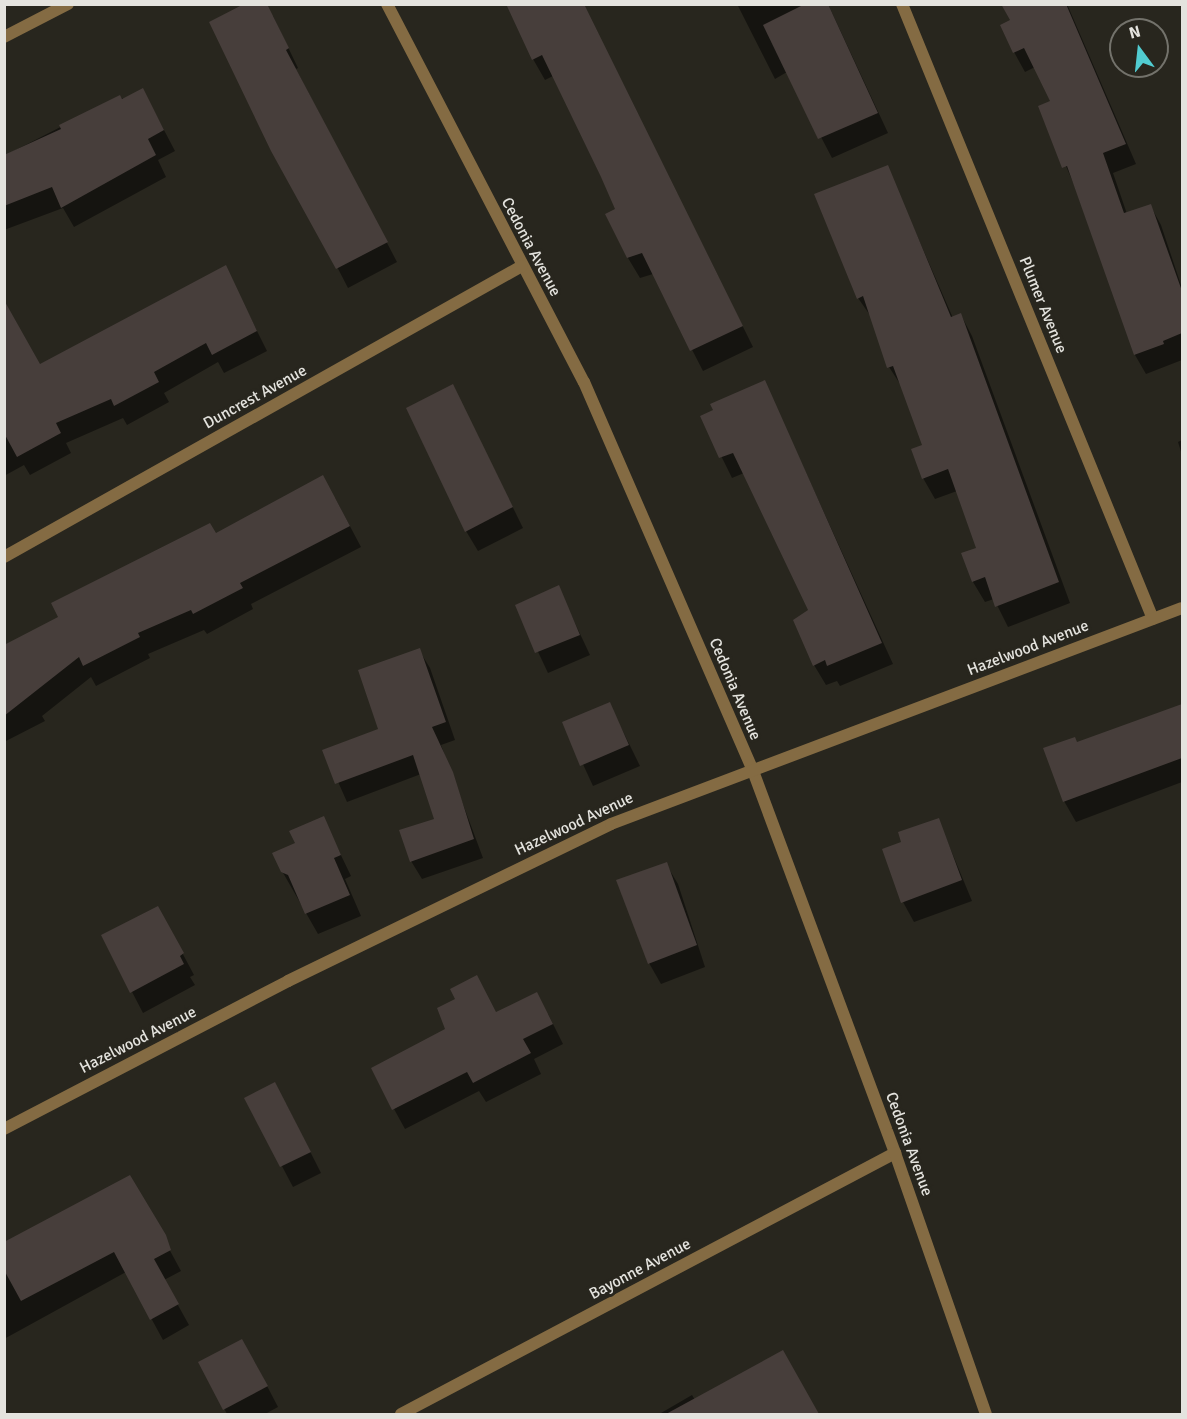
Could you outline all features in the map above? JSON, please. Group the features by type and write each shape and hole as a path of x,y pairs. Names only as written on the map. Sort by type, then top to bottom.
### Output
{"street":[{"path":"4,37 68,4"},
{"name":"Cedonia Avenue","path":"387,4 584,382 753,771 895,1153 986,1414"},
{"name":"Plumer Avenue","path":"902,4 1153,619"},
{"name":"Duncrest Avenue","path":"4,556 522,266"},
{"name":"Hazelwood Avenue","path":"4,1129 288,981 610,824 1182,608"},
{"name":"Bayonne Avenue","path":"401,1414 895,1153"}],"building":[{"path":"244,4 267,4 289,48 286,50 388,242 336,269 271,151 209,22"},
{"path":"506,4 584,4 743,326 690,351 642,253 627,258 605,214 615,209 601,177 542,55 532,60"},
{"path":"805,4 828,4 878,113 818,139 763,25"},
{"path":"1001,4 1066,4 1126,144 1103,153 1124,213 1151,204 1182,291 1182,333 1163,341 1164,344 1134,355 1067,166 1062,168 1038,106 1050,101 1024,48 1013,53 1000,25 1010,20"},
{"path":"143,88 164,130 148,139 156,155 61,208 52,187 4,206 4,155 61,129 59,125 120,95 122,99"},
{"path":"888,165 951,317 961,313 1059,582 995,607 985,577 972,582 961,553 976,548 948,469 922,479 911,449 922,445 893,366 887,368 863,296 857,299 814,194"},
{"path":"226,265 257,331 212,355 206,343 154,372 159,382 114,406 111,399 56,423 61,433 17,457 4,433 4,300 40,364"},
{"path":"765,380 882,643 827,666 825,660 813,666 793,620 808,610 733,453 719,458 700,416 713,410 710,404"},
{"path":"453,384 513,507 465,532 406,408"},
{"path":"323,475 350,526 240,583 243,588 193,614 191,610 138,633 140,637 83,666 79,657 4,716 4,645 58,617 51,603 210,523 216,533"},
{"path":"559,585 580,635 535,653 515,605"},
{"path":"420,648 446,722 432,727 453,772 474,839 410,862 399,830 434,819 413,755 335,784 322,750 378,729 358,670"},
{"path":"610,702 629,745 580,766 562,722"},
{"path":"1182,704 1182,758 1063,802 1043,748 1075,737 1077,742"},
{"path":"324,816 341,855 334,858 350,895 305,914 288,875 281,872 272,853 295,843 289,831"},
{"path":"939,818 962,880 901,903 882,849 901,842 898,832"},
{"path":"667,862 697,945 648,964 616,880"},
{"path":"158,906 184,953 180,956 184,964 130,993 101,935"},
{"path":"477,975 496,1012 537,992 553,1024 523,1039 531,1053 473,1083 467,1072 392,1110 371,1068 445,1029 437,1008 455,999 450,989"},
{"path":"275,1082 311,1152 280,1167 244,1098"},
{"path":"130,1175 166,1235 171,1250 154,1259 179,1304 150,1320 114,1252 21,1301 4,1270 4,1242"},
{"path":"242,1339 268,1386 223,1410 198,1362"},
{"path":"783,1350 819,1414 666,1414"}]}
